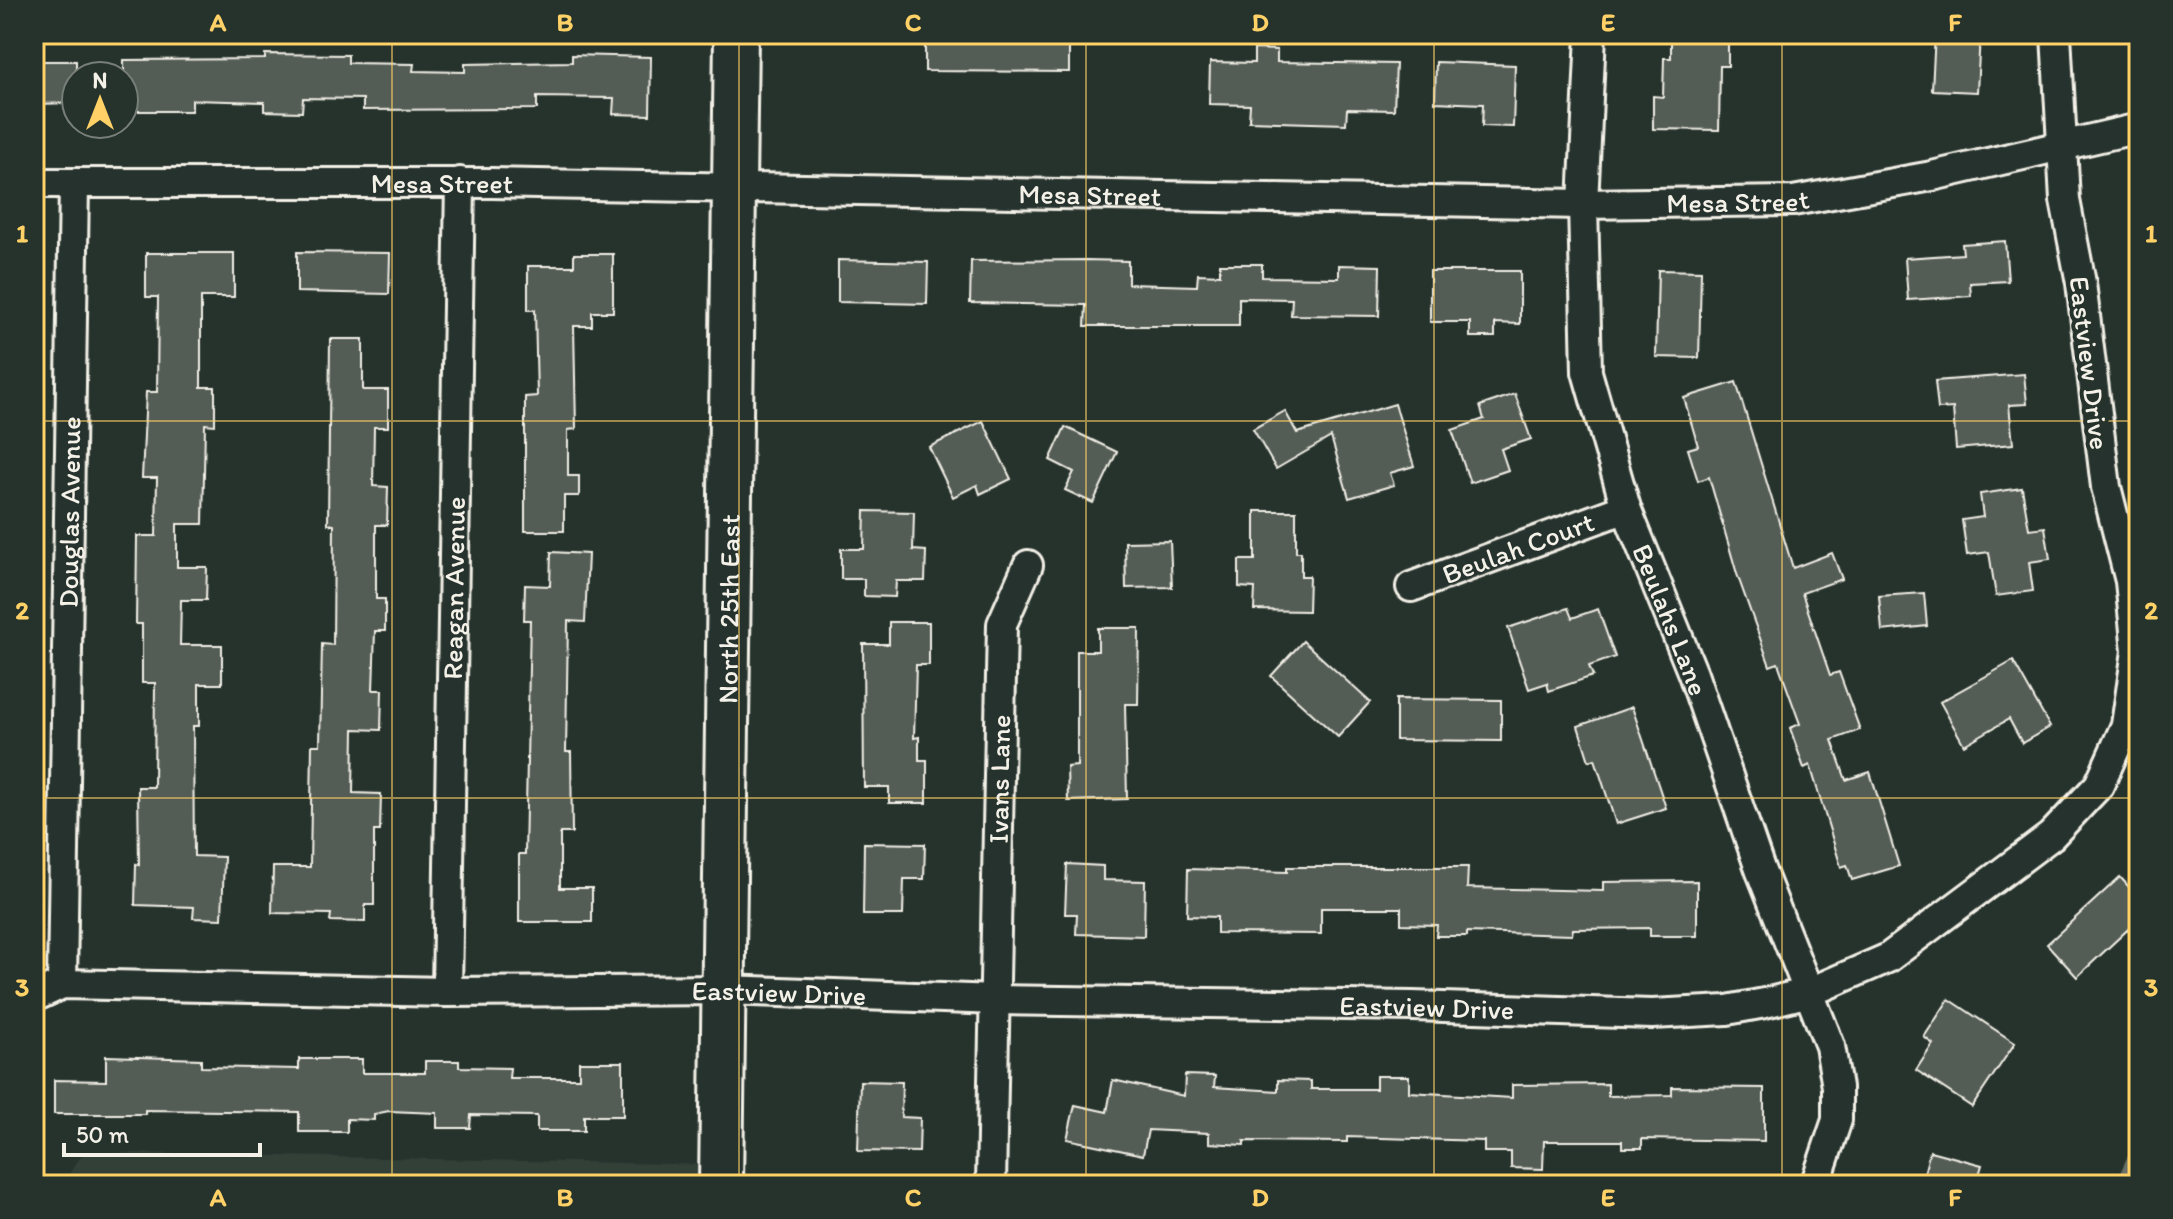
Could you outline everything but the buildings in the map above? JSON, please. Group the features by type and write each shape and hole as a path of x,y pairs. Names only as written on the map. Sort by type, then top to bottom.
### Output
{"main road":[{"name":"North 25th East","path":"721,1185 726,990 736,34"}],"street":[{"name":"Beulahs Lane","path":"1591,34 1583,204 1587,372 1626,508 1693,674 1760,869 1830,1046 1837,1087 1837,1120 1815,1185"},
{"name":"Eastview Drive","path":"34,997 62,984 447,992 726,990 997,1000 1413,1006 1652,1014 1727,1010 1810,992 1888,958 2051,836 2099,785 2126,725 2137,651 2135,580 2106,487 2081,283 2065,200 2056,34"},
{"name":"Mesa Street","path":"34,183 460,182 1583,204 1793,201 1932,176 2139,128"},
{"name":"Reagan Avenue","path":"447,992 460,182"},
{"name":"Douglas Avenue","path":"62,984 74,183"},
{"name":"Beulah Court","path":"1411,587 1626,508"},
{"name":"Ivans Lane","path":"997,1000 1002,624 1028,565"},
{"path":"991,1185 997,1000"}],"shaded area":[{"path":"84,1152 722,1165 721,1185 61,1185"}],"waterway":[{"path":"2130,1185 2139,1165"}]}
